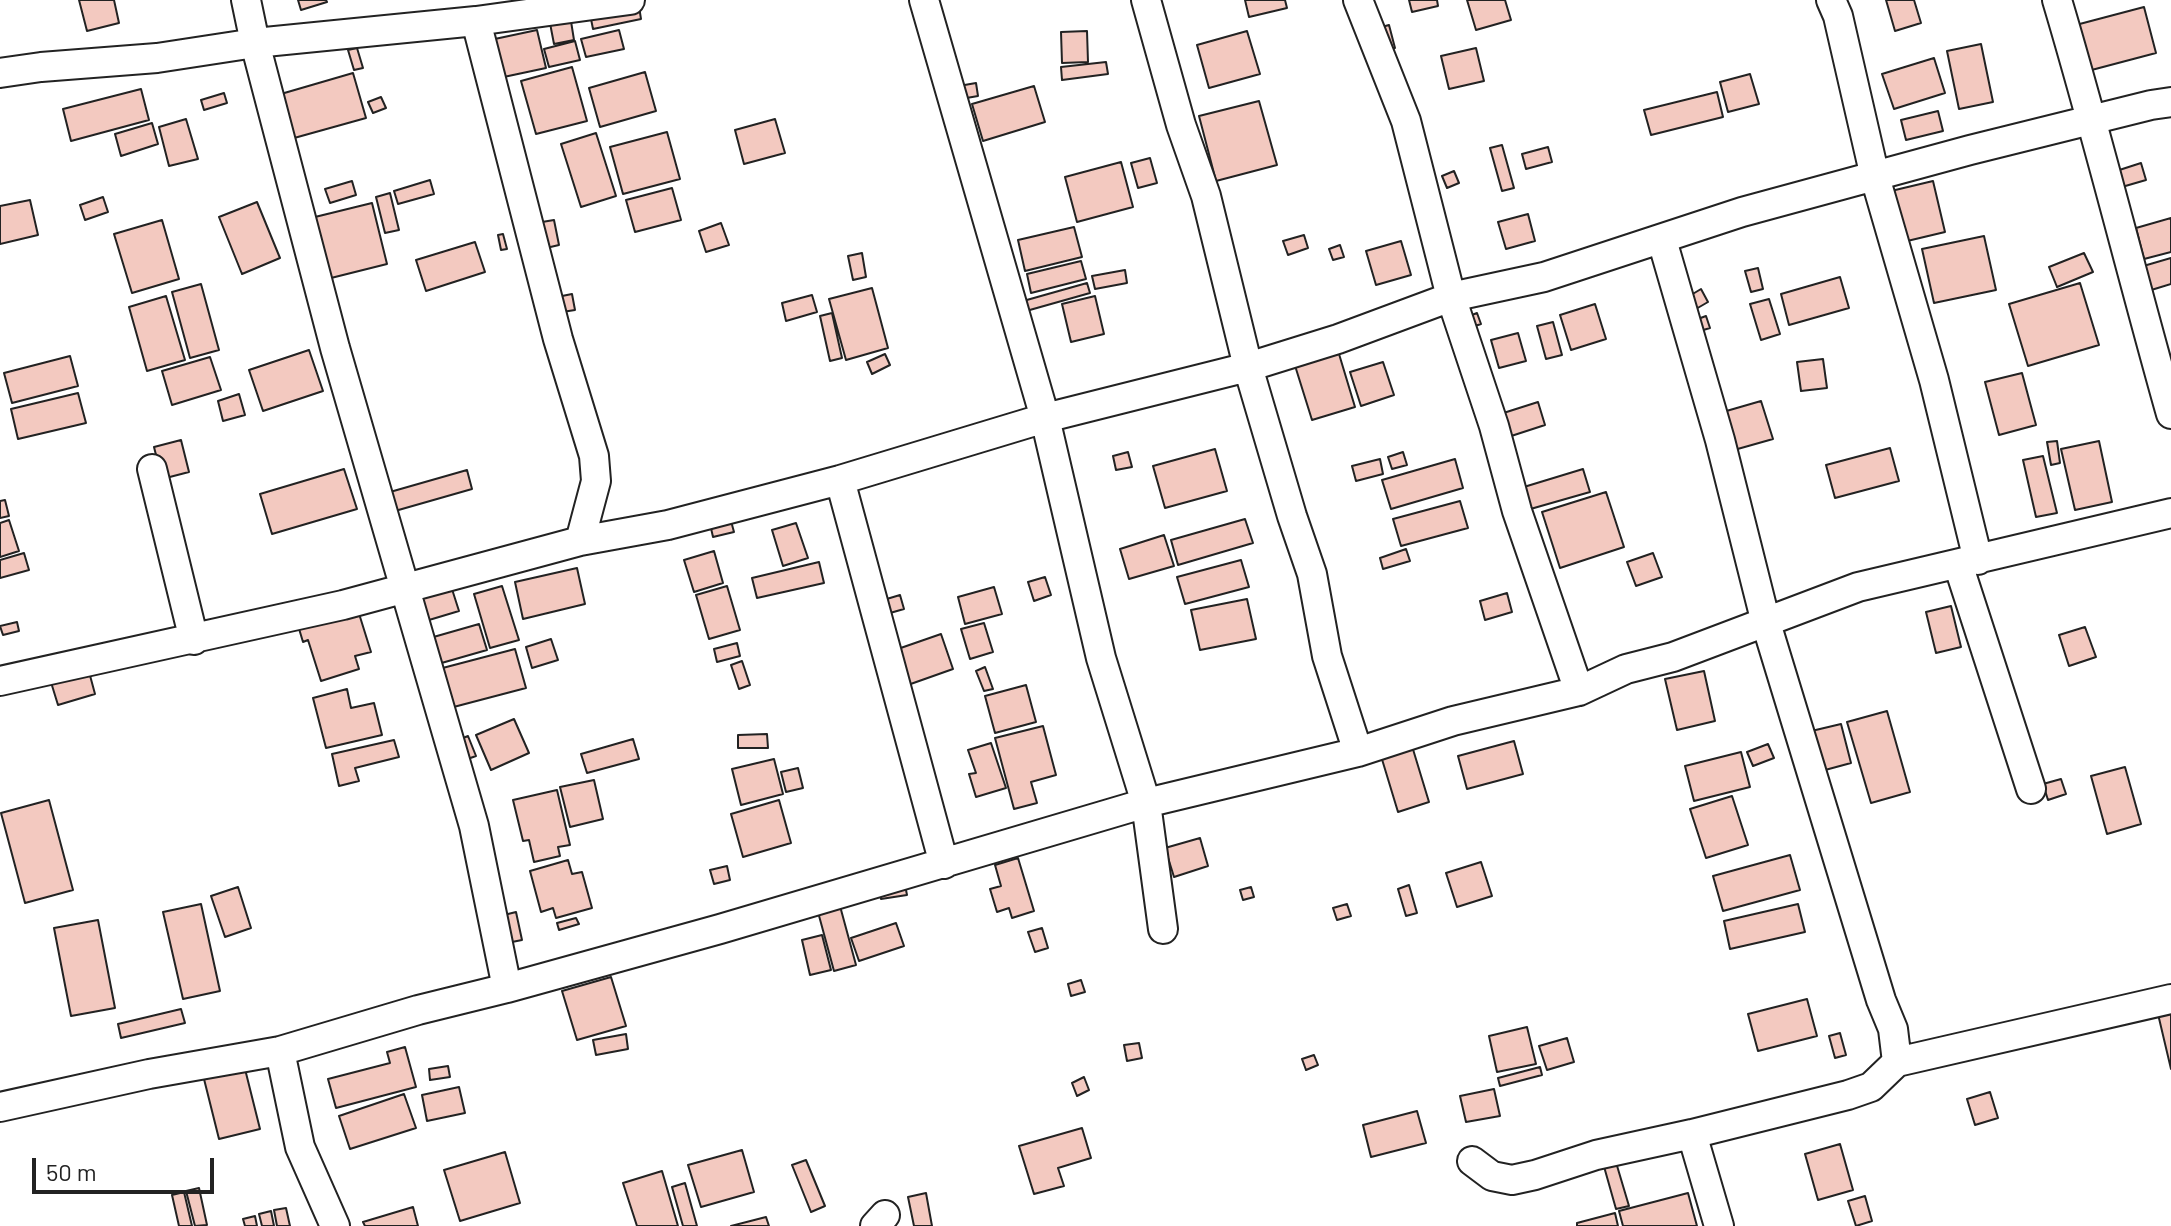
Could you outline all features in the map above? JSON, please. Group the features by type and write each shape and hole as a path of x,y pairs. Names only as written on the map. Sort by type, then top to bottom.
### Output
{"street":[{"path":"246,0 335,348 474,826 507,988"},
{"path":"0,73 157,58 255,43 476,21 630,0"},
{"path":"924,0 1045,418 1101,658 1146,803 1163,929"},
{"path":"1146,0 1181,125 1206,196 1248,367 1312,574 1327,656 1358,752"},
{"path":"1358,0 1406,121 1451,297 1494,426 1517,511 1579,691"},
{"path":"1831,0 1838,16 1875,177 1934,380 1968,562 2031,789"},
{"path":"2057,0 2093,121 2171,414"},
{"path":"476,21 558,339 594,456 596,481 580,541"},
{"path":"0,681 343,605 580,541 668,525 840,480 1045,418 1248,367 1338,339 1451,297 1544,277 1742,212 1970,150 2171,102"},
{"path":"1662,240 1720,440 1766,623 1881,1000 1893,1029 1897,1062"},
{"path":"152,469 194,640"},
{"path":"840,480 944,864"},
{"path":"0,1107 149,1074 280,1051 418,1010 720,929 1146,803 1358,752 1453,721 1579,691 1626,669 1673,657 1858,587 2171,513"},
{"path":"1472,1161 1492,1176 1512,1180 1535,1175 1596,1155 1848,1095 1871,1087 1897,1062 2171,999"},
{"path":"280,1051 300,1147 335,1226"},
{"path":"1692,1134 1719,1226"}],"building":[{"path":"79,0 114,0 119,23 87,31"},
{"path":"298,0 326,0 327,2 301,10"},
{"path":"638,0 641,19 593,29 589,9"},
{"path":"1245,0 1285,0 1287,8 1249,17"},
{"path":"1409,0 1437,0 1438,6 1412,12"},
{"path":"1467,0 1505,0 1511,20 1476,30"},
{"path":"1886,0 1914,0 1921,23 1895,31"},
{"path":"2144,7 2156,53 2084,72 2072,26"},
{"path":"570,15 574,40 554,44 549,18"},
{"path":"1389,25 1395,48 1384,50 1378,28"},
{"path":"537,30 546,68 499,78 490,40"},
{"path":"619,30 624,49 586,57 581,39"},
{"path":"1087,31 1088,62 1062,63 1061,32"},
{"path":"1247,31 1260,74 1209,88 1197,45"},
{"path":"575,41 580,60 549,67 544,49"},
{"path":"1981,44 1993,102 1959,109 1947,51"},
{"path":"357,48 363,68 354,70 348,50"},
{"path":"1476,48 1484,81 1449,89 1441,56"},
{"path":"1934,58 1945,93 1894,109 1882,74"},
{"path":"1106,62 1108,74 1062,80 1061,67"},
{"path":"572,67 587,121 536,134 521,81"},
{"path":"645,72 656,111 600,127 589,88"},
{"path":"353,73 366,118 287,140 274,96"},
{"path":"1750,74 1759,104 1728,112 1720,82"},
{"path":"976,83 978,96 955,100 953,87"},
{"path":"1034,86 1045,122 983,141 972,104"},
{"path":"141,89 149,120 71,141 63,109"},
{"path":"1717,92 1723,117 1651,135 1644,110"},
{"path":"224,93 227,103 204,110 201,100"},
{"path":"381,97 386,108 373,113 368,102"},
{"path":"1259,101 1277,165 1216,181 1199,116"},
{"path":"1938,111 1943,131 1906,140 1901,120"},
{"path":"186,119 198,159 169,166 159,127"},
{"path":"775,119 785,153 744,164 735,130"},
{"path":"152,123 158,144 121,156 115,134"},
{"path":"667,132 680,179 623,194 610,147"},
{"path":"596,133 616,196 581,207 561,144"},
{"path":"1502,145 1514,188 1502,191 1490,148"},
{"path":"1548,147 1552,162 1526,169 1522,154"},
{"path":"1150,158 1157,183 1138,188 1131,163"},
{"path":"1121,162 1133,207 1077,222 1065,177"},
{"path":"2141,163 2146,180 2115,189 2110,173"},
{"path":"1454,171 1459,183 1447,188 1442,176"},
{"path":"430,180 434,194 398,204 394,191"},
{"path":"352,181 356,195 330,203 325,189"},
{"path":"1933,181 1945,232 1903,242 1891,191"},
{"path":"672,188 681,220 635,232 626,200"},
{"path":"390,193 399,230 385,233 376,197"},
{"path":"103,197 108,212 85,220 80,205"},
{"path":"30,200 38,235 0,244 0,206"},
{"path":"257,202 280,258 242,274 219,217"},
{"path":"372,203 387,264 331,278 315,217"},
{"path":"1528,214 1535,241 1506,249 1498,222"},
{"path":"2171,218 2171,252 2144,259 2136,228"},
{"path":"162,220 179,279 132,293 114,234"},
{"path":"554,220 559,245 542,249 536,223"},
{"path":"721,223 729,245 706,252 699,231"},
{"path":"1074,227 1082,257 1025,271 1018,240"},
{"path":"503,234 507,249 501,250 498,235"},
{"path":"1304,235 1308,248 1288,255 1283,241"},
{"path":"1984,236 1996,290 1934,303 1922,249"},
{"path":"1401,241 1411,275 1376,285 1366,251"},
{"path":"475,242 485,272 426,291 416,260"},
{"path":"1340,245 1344,257 1333,260 1329,249"},
{"path":"862,253 866,277 853,280 848,256"},
{"path":"2084,253 2093,272 2057,287 2049,267"},
{"path":"2171,258 2171,284 2148,291 2140,267"},
{"path":"1081,261 1086,279 1031,293 1027,274"},
{"path":"1758,268 1763,289 1751,292 1745,271"},
{"path":"1125,270 1127,283 1095,289 1092,276"},
{"path":"1840,277 1849,308 1789,325 1781,294"},
{"path":"1087,283 1090,293 1012,315 1009,305"},
{"path":"2080,283 2099,345 2028,366 2009,304"},
{"path":"201,284 219,350 190,358 172,292"},
{"path":"872,288 888,348 846,360 829,299"},
{"path":"1701,289 1708,302 1689,313 1681,301"},
{"path":"572,294 575,310 556,313 552,298"},
{"path":"812,295 817,312 786,321 782,303"},
{"path":"166,296 185,360 147,371 129,307"},
{"path":"1095,296 1104,334 1071,342 1062,304"},
{"path":"1769,299 1780,334 1761,340 1750,304"},
{"path":"1595,304 1606,339 1571,350 1560,315"},
{"path":"832,313 842,358 830,361 820,316"},
{"path":"1477,313 1481,324 1463,330 1459,320"},
{"path":"1706,316 1710,328 1700,331 1695,320"},
{"path":"1553,322 1562,355 1546,359 1537,326"},
{"path":"1518,333 1526,361 1499,368 1491,340"},
{"path":"1336,344 1355,407 1312,420 1292,356"},
{"path":"309,350 323,391 263,411 249,370"},
{"path":"885,354 890,365 872,374 867,362"},
{"path":"70,356 78,386 12,403 4,373"},
{"path":"210,357 221,390 172,405 162,371"},
{"path":"1823,359 1827,388 1801,391 1797,362"},
{"path":"1383,362 1394,395 1361,406 1350,372"},
{"path":"2022,373 2036,425 1999,435 1985,382"},
{"path":"78,393 86,423 18,439 11,409"},
{"path":"239,394 245,415 223,421 218,401"},
{"path":"1761,401 1773,439 1727,452 1716,414"},
{"path":"1538,402 1545,425 1502,439 1494,416"},
{"path":"181,440 189,472 162,479 154,447"},
{"path":"2057,441 2060,463 2051,465 2047,442"},
{"path":"2099,441 2112,502 2075,510 2061,449"},
{"path":"1890,448 1899,481 1835,498 1826,465"},
{"path":"1215,449 1227,491 1165,508 1153,466"},
{"path":"1128,452 1132,467 1116,470 1113,456"},
{"path":"1403,452 1407,465 1392,469 1388,457"},
{"path":"2043,456 2057,513 2036,517 2023,460"},
{"path":"1380,459 1383,474 1356,481 1352,466"},
{"path":"1455,459 1463,488 1391,509 1382,480"},
{"path":"344,469 357,509 272,534 260,494"},
{"path":"1583,469 1590,492 1520,512 1514,490"},
{"path":"467,470 472,489 388,513 383,494"},
{"path":"1606,492 1624,547 1560,568 1542,512"},
{"path":"5,500 9,516 0,518 0,501"},
{"path":"1460,501 1468,528 1401,546 1393,519"},
{"path":"728,510 734,532 713,537 708,515"},
{"path":"1245,519 1253,543 1178,565 1171,540"},
{"path":"9,520 19,551 0,557 0,523"},
{"path":"796,523 808,558 783,566 772,530"},
{"path":"1164,535 1174,566 1129,579 1120,549"},
{"path":"1406,549 1410,561 1383,569 1380,558"},
{"path":"714,551 723,583 694,592 684,560"},
{"path":"24,553 29,570 0,578 0,560"},
{"path":"1653,553 1662,577 1636,586 1627,562"},
{"path":"1241,560 1249,587 1185,604 1177,577"},
{"path":"819,562 824,583 757,598 752,578"},
{"path":"577,568 585,604 523,619 515,582"},
{"path":"1045,577 1051,595 1034,601 1028,582"},
{"path":"451,586 459,611 419,623 411,598"},
{"path":"502,586 519,640 490,648 474,594"},
{"path":"727,586 740,630 709,639 696,595"},
{"path":"994,587 1002,614 965,624 958,597"},
{"path":"1507,593 1512,612 1485,620 1480,601"},
{"path":"900,595 904,609 883,615 880,601"},
{"path":"1247,599 1256,639 1200,650 1191,610"},
{"path":"356,604 371,652 355,656 359,669 321,681 308,640 303,642 297,622"},
{"path":"1951,606 1961,647 1936,653 1926,612"},
{"path":"17,622 19,631 3,635 0,626"},
{"path":"984,623 993,652 970,659 961,629"},
{"path":"479,624 487,650 431,666 423,640"},
{"path":"2085,627 2096,657 2069,666 2059,635"},
{"path":"941,634 953,669 905,686 892,651"},
{"path":"551,639 558,660 532,668 526,647"},
{"path":"737,643 740,656 717,662 714,649"},
{"path":"515,649 526,688 446,709 435,670"},
{"path":"742,661 750,685 739,689 731,665"},
{"path":"985,667 993,689 984,691 976,671"},
{"path":"88,668 95,694 58,705 50,679"},
{"path":"1704,671 1715,721 1677,730 1665,679"},
{"path":"1026,685 1036,722 995,733 985,696"},
{"path":"347,689 351,708 374,703 382,735 326,748 313,698"},
{"path":"1887,711 1910,792 1871,803 1847,722"},
{"path":"514,719 529,753 491,770 476,735"},
{"path":"1841,724 1851,763 1814,773 1803,733"},
{"path":"1043,726 1056,775 1031,782 1037,803 1014,809 995,738"},
{"path":"767,734 768,748 738,748 738,735"},
{"path":"468,736 476,756 462,761 453,742"},
{"path":"633,739 639,759 587,773 581,754"},
{"path":"394,740 399,757 355,768 359,781 339,786 332,754"},
{"path":"1514,741 1523,774 1467,789 1458,756"},
{"path":"991,743 1006,788 976,797 969,774 976,773 968,750"},
{"path":"1768,744 1774,758 1753,766 1747,752"},
{"path":"1412,746 1429,802 1398,812 1381,756"},
{"path":"1741,752 1750,787 1694,801 1685,766"},
{"path":"774,759 783,794 741,805 732,769"},
{"path":"2125,767 2141,824 2107,834 2091,776"},
{"path":"798,768 803,788 786,792 781,772"},
{"path":"2061,779 2066,794 2048,800 2043,784"},
{"path":"594,780 603,819 570,827 560,787"},
{"path":"557,790 570,845 558,847 560,856 534,862 529,840 523,841 513,800"},
{"path":"1732,796 1748,845 1706,858 1690,809"},
{"path":"49,800 73,890 25,903 1,813"},
{"path":"779,800 791,843 743,857 731,814"},
{"path":"1200,838 1208,866 1174,877 1165,848"},
{"path":"1790,855 1800,890 1723,911 1713,876"},
{"path":"1018,858 1034,911 1012,918 1009,908 997,912 990,889 1001,886 995,865"},
{"path":"568,860 572,874 582,872 592,908 556,918 553,908 541,912 530,871"},
{"path":"1481,862 1492,896 1457,907 1446,873"},
{"path":"727,866 730,880 714,884 710,870"},
{"path":"904,880 907,895 881,899 878,884"},
{"path":"1409,885 1417,913 1406,916 1398,889"},
{"path":"238,887 251,928 225,937 211,896"},
{"path":"1251,887 1254,897 1243,900 1240,890"},
{"path":"201,904 220,991 183,999 163,912"},
{"path":"1347,904 1351,916 1337,920 1333,908"},
{"path":"1798,904 1805,932 1730,949 1724,921"},
{"path":"840,906 856,965 834,971 818,912"},
{"path":"516,912 522,940 502,944 496,917"},
{"path":"576,918 579,924 559,930 557,923"},
{"path":"98,920 115,1008 71,1016 54,928"},
{"path":"896,923 904,946 859,961 851,938"},
{"path":"1042,928 1048,948 1035,952 1028,932"},
{"path":"822,935 831,970 810,975 802,940"},
{"path":"611,977 626,1026 577,1040 562,991"},
{"path":"1081,980 1085,992 1071,996 1068,984"},
{"path":"1807,999 1817,1036 1758,1051 1748,1014"},
{"path":"181,1009 185,1023 121,1038 118,1024"},
{"path":"2171,1011 2171,1069 2158,1014"},
{"path":"1527,1027 1536,1064 1497,1072 1489,1036"},
{"path":"1840,1033 1846,1055 1835,1058 1829,1036"},
{"path":"626,1034 628,1049 596,1055 593,1040"},
{"path":"1567,1038 1574,1062 1547,1070 1539,1046"},
{"path":"1139,1043 1142,1058 1127,1061 1124,1045"},
{"path":"405,1047 416,1087 336,1108 328,1079 390,1063 387,1052"},
{"path":"1314,1055 1318,1065 1306,1070 1302,1059"},
{"path":"244,1065 260,1129 219,1139 203,1075"},
{"path":"448,1066 450,1077 430,1080 429,1069"},
{"path":"1540,1067 1542,1075 1500,1086 1498,1078"},
{"path":"1084,1077 1089,1090 1077,1096 1072,1083"},
{"path":"459,1087 465,1113 427,1121 422,1095"},
{"path":"1494,1089 1500,1116 1466,1122 1460,1096"},
{"path":"1990,1092 1998,1118 1975,1125 1967,1099"},
{"path":"404,1094 416,1128 350,1149 339,1116"},
{"path":"1417,1111 1426,1143 1371,1157 1363,1125"},
{"path":"1082,1128 1091,1158 1058,1168 1064,1186 1034,1194 1019,1146"},
{"path":"1840,1144 1853,1190 1818,1200 1805,1154"},
{"path":"742,1150 754,1192 701,1207 688,1165"},
{"path":"505,1152 520,1203 460,1221 444,1170"},
{"path":"1615,1159 1629,1206 1616,1209 1603,1163"},
{"path":"806,1160 825,1206 811,1212 792,1165"},
{"path":"662,1171 678,1226 637,1226 623,1183"},
{"path":"685,1183 697,1226 683,1226 672,1187"},
{"path":"199,1188 207,1225 195,1226 186,1191"},
{"path":"184,1192 192,1226 179,1226 172,1195"},
{"path":"926,1193 932,1226 914,1226 908,1197"},
{"path":"1688,1193 1697,1226 1623,1226 1619,1211"},
{"path":"1865,1196 1872,1221 1856,1226 1848,1201"},
{"path":"413,1207 418,1226 365,1226 363,1222"},
{"path":"286,1208 290,1226 277,1226 274,1210"},
{"path":"271,1211 274,1226 262,1226 259,1214"},
{"path":"1615,1213 1618,1226 1577,1226 1577,1223"},
{"path":"255,1216 257,1226 245,1226 243,1219"},
{"path":"766,1217 769,1226 731,1226"}]}
